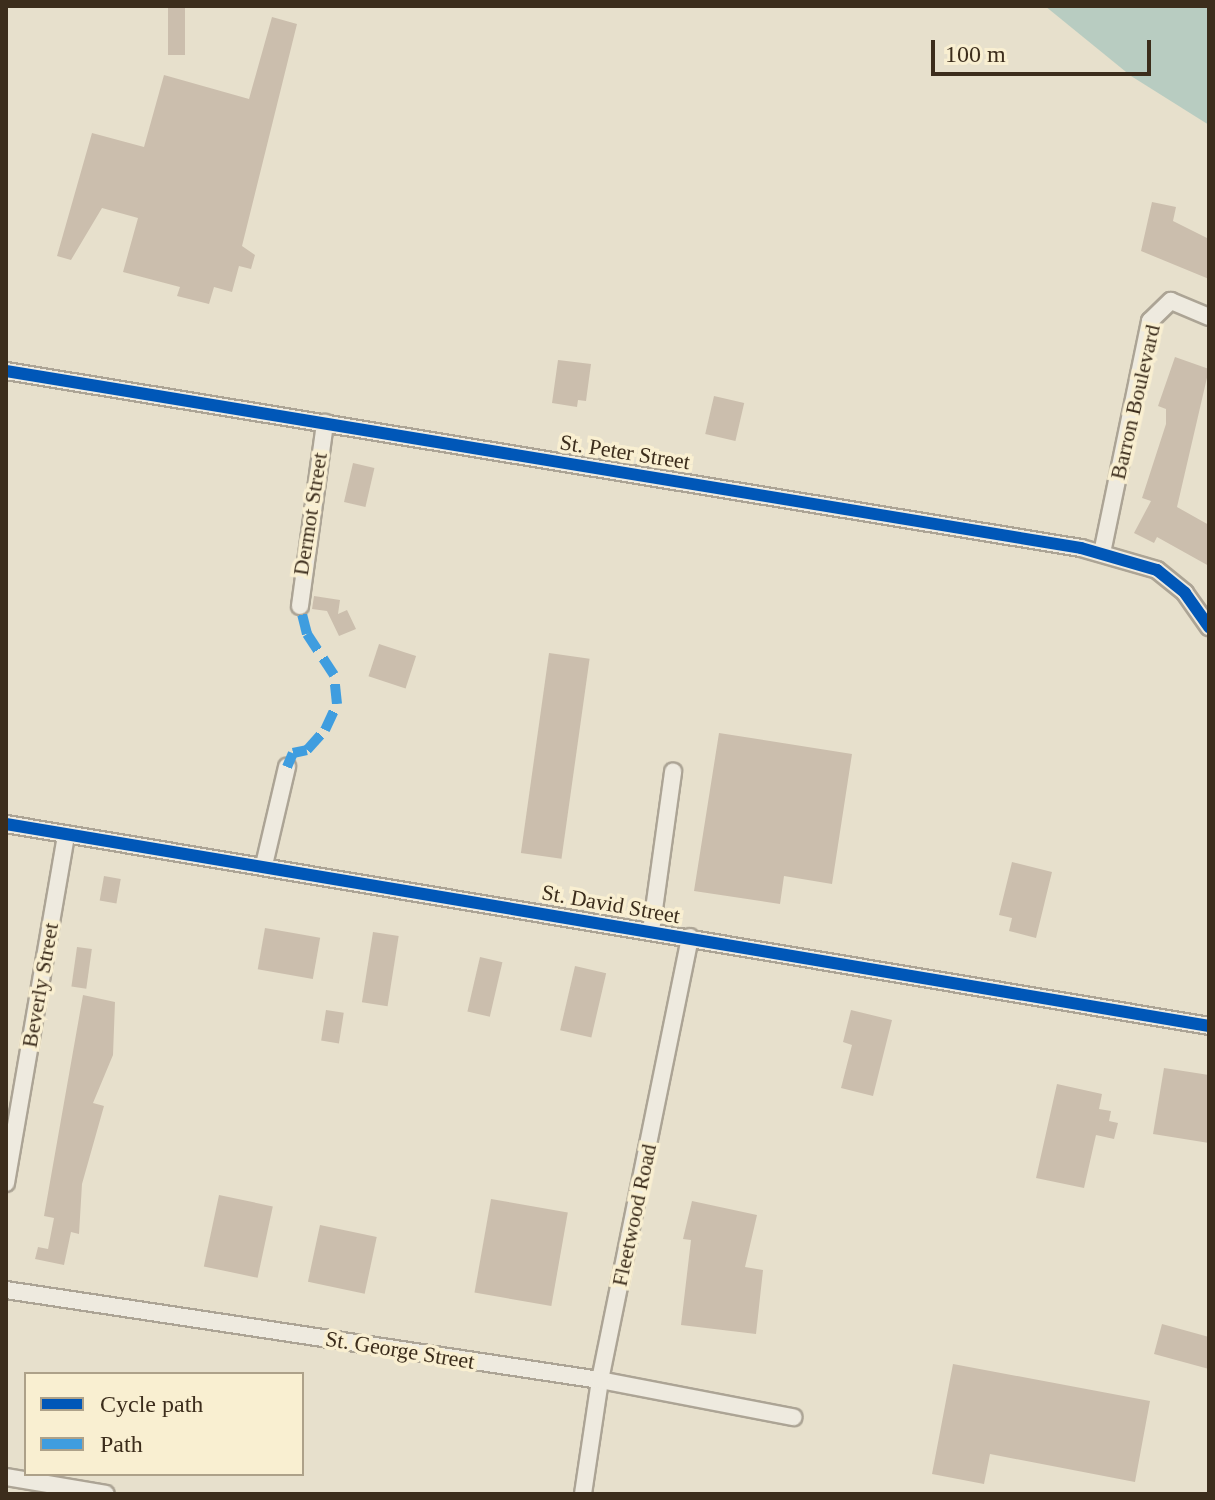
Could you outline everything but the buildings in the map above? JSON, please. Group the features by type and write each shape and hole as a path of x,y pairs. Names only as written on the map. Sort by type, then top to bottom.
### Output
{"street":[{"name":"Barron Boulevard","path":"1102,553 1150,321 1171,301 1209,317"},
{"name":"St. Peter Street","path":"6,371 1102,553 1157,570 1185,593 1209,627"},
{"name":"Dermot Street","path":"300,606 325,423"},
{"path":"264,865 287,767"},
{"path":"651,931 673,772"},
{"name":"St. David Street","path":"6,824 1209,1026"},
{"name":"Beverly Street","path":"6,1183 66,834"},
{"name":"Fleetwood Road","path":"583,1494 600,1380 690,937"},
{"name":"St. George Street","path":"6,1290 600,1380 793,1417"},
{"path":"6,1477 106,1494"}],"shaded area":[{"path":"1045,6 1209,6 1209,125 1131,76"}],"marked path":[{"path":"287,767 293,753 307,750 325,730 337,704 334,675 307,634 300,606"}],"cycle path":[{"path":"6,371 1081,548 1157,570 1185,593 1209,627"},
{"path":"6,824 1209,1026"}]}
